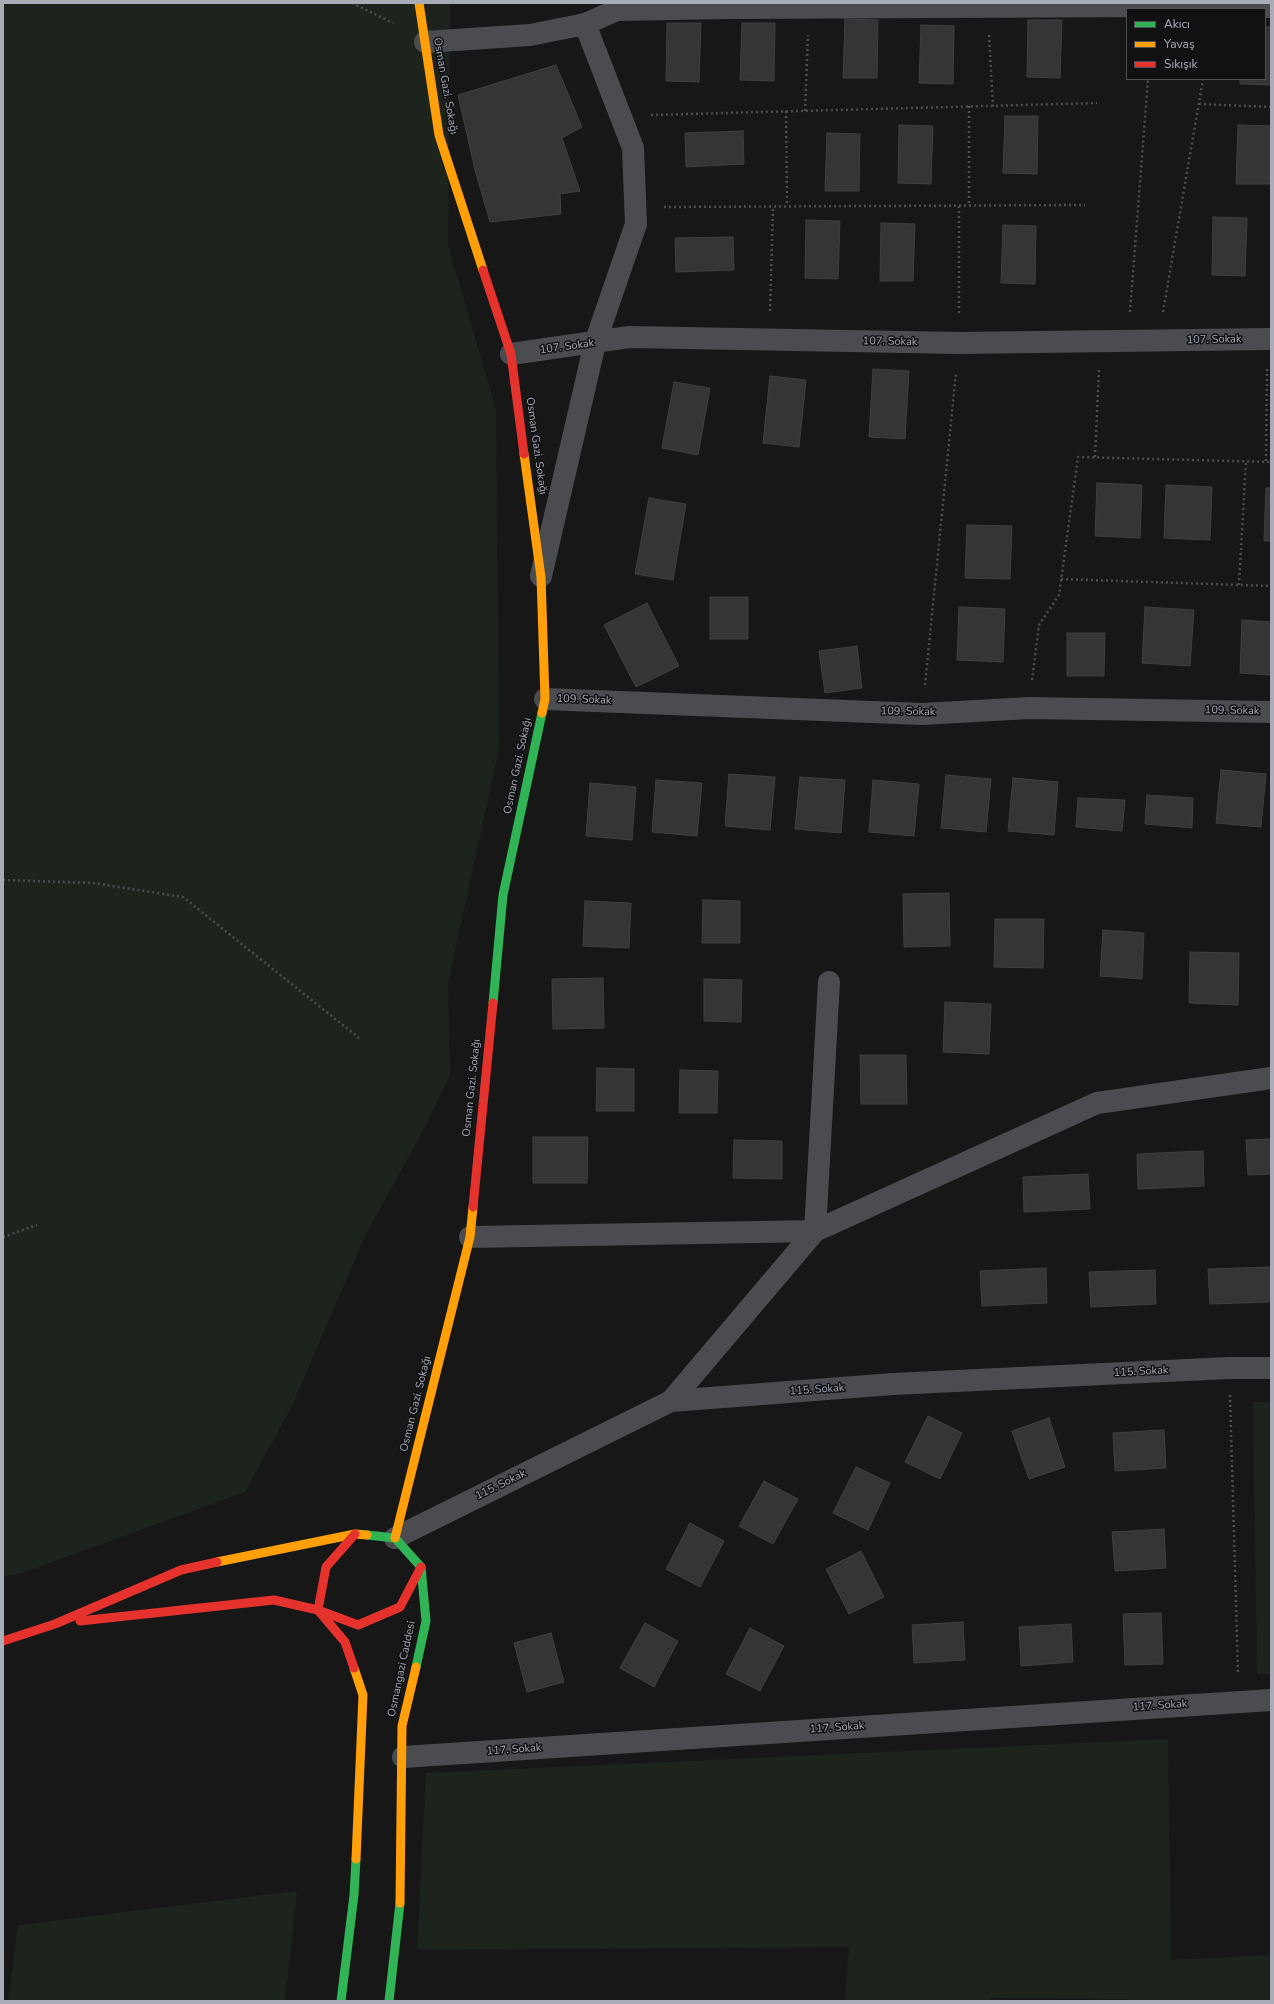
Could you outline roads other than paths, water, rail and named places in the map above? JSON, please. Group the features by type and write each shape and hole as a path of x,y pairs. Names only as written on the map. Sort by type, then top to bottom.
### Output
{"main road":[{"name":"Osman Gazi. Sokağı","path":"395,1538 470,1236 503,895 545,699 541,577 511,354 439,135 419,3"},
{"path":"341,2001 354,1895 363,1695 344,1642 318,1610 326,1567 355,1534"},
{"path":"3,1641 55,1624 181,1570 355,1534 395,1538 421,1567 400,1607 358,1625 318,1610 274,1600 55,1624"},
{"name":"Osmangazi Caddesi","path":"389,2001 400,1901 403,1757 402,1726 426,1621 421,1567"}],"street":[{"path":"425,42 530,35 585,24 617,10 810,7 1271,7"},
{"path":"541,577 595,343 636,224 633,148 585,24"},
{"name":"107. Sokak","path":"511,354 629,337 959,343 1270,339"},
{"name":"109. Sokak","path":"545,699 922,714 1028,708 1271,712"},
{"path":"671,1401 815,1231 829,982"},
{"path":"470,1236 815,1231 1097,1103 1271,1078"},
{"name":"115. Sokak","path":"395,1538 671,1401 894,1384 1229,1368 1271,1368"},
{"name":"117. Sokak","path":"403,1757 1271,1700"}]}
